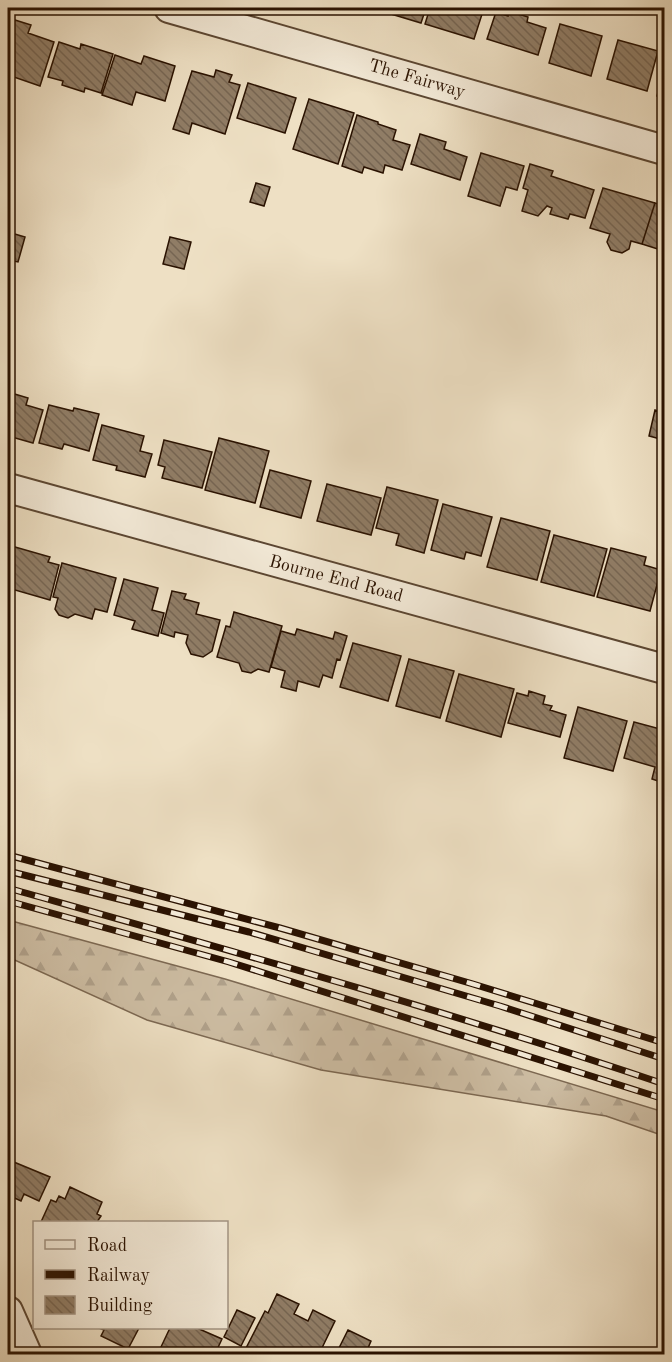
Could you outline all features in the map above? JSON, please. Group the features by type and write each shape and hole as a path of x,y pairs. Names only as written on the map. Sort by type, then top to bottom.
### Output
{"street":[{"name":"The Fairway","path":"169,8 664,150"},
{"name":"Bourne End Road","path":"8,488 664,669"},
{"path":"8,1311 27,1354"}],"green space":[{"path":"8,920 225,979 664,1112 664,1136 606,1116 321,1070 147,1020 8,957"}],"building":[{"path":"371,8 426,8 421,23"},
{"path":"430,8 484,8 474,39 425,24"},
{"path":"509,11 528,17 527,22 546,28 538,55 487,39 496,12 508,16"},
{"path":"15,20 31,25 28,33 54,42 40,86 8,75 8,27 12,29"},
{"path":"560,24 602,36 591,76 549,63"},
{"path":"618,40 658,51 647,91 607,79"},
{"path":"59,42 80,49 81,44 113,54 101,93 85,88 84,92 62,85 63,81 48,77"},
{"path":"115,55 141,64 144,56 175,66 165,101 136,92 132,105 102,95"},
{"path":"664,69 664,98 657,96"},
{"path":"216,70 232,75 229,82 240,85 225,134 192,123 189,134 173,129 192,71 214,77"},
{"path":"248,83 296,98 285,133 237,118"},
{"path":"309,99 354,113 338,164 293,149"},
{"path":"357,115 396,130 393,140 410,145 402,170 385,165 383,173 364,167 362,173 342,166"},
{"path":"420,134 446,142 444,149 467,157 460,180 411,164"},
{"path":"481,153 524,166 517,190 506,187 500,206 468,196"},
{"path":"530,164 553,171 551,176 594,190 585,218 570,214 568,219 550,214 552,208 547,206 538,216 522,211 528,190 523,188"},
{"path":"256,183 270,187 264,206 250,202"},
{"path":"603,188 655,203 642,244 631,241 629,249 622,253 611,250 607,242 610,234 590,228"},
{"path":"655,203 664,206 664,251 642,244"},
{"path":"8,232 25,237 18,262 8,260"},
{"path":"170,237 191,242 184,269 163,264"},
{"path":"8,392 28,398 26,405 43,410 33,443 8,436"},
{"path":"49,405 99,414 89,451 64,444 62,449 39,443"},
{"path":"655,410 664,413 664,440 649,436"},
{"path":"102,425 144,436 140,451 152,454 145,477 116,470 117,466 93,460"},
{"path":"219,438 269,451 255,503 205,490"},
{"path":"164,440 212,452 202,488 162,478 165,467 158,465"},
{"path":"270,470 311,481 301,518 260,507"},
{"path":"327,484 381,498 371,535 317,521"},
{"path":"387,487 438,500 424,553 396,545 399,534 376,528"},
{"path":"443,504 492,517 481,556 466,552 464,559 431,550"},
{"path":"501,518 550,531 537,580 487,567"},
{"path":"554,535 607,549 594,596 541,582"},
{"path":"8,545 50,557 48,562 59,565 50,600 8,588"},
{"path":"611,548 646,557 644,565 661,570 650,611 597,597"},
{"path":"62,563 116,578 107,612 95,609 92,619 75,614 68,618 59,615 55,609 58,598 53,597"},
{"path":"124,579 158,588 152,610 164,613 158,636 132,629 135,621 114,615"},
{"path":"172,591 186,594 184,599 199,603 196,614 220,620 212,651 203,657 191,654 186,643 188,635 175,632 174,637 161,633"},
{"path":"234,612 282,626 269,672 258,669 251,673 242,671 239,663 217,657 226,626 230,627"},
{"path":"297,629 333,639 335,632 347,636 332,678 323,675 319,687 298,681 296,691 281,687 285,671 271,667 281,631 295,635"},
{"path":"353,643 401,656 388,701 340,687"},
{"path":"409,659 454,671 440,718 396,706"},
{"path":"459,674 514,689 501,737 446,721"},
{"path":"529,691 545,696 543,704 552,706 550,710 566,715 560,737 508,723 517,693 528,696"},
{"path":"578,707 627,721 613,771 564,758"},
{"path":"634,722 664,730 664,783 652,779 655,767 624,758"},
{"path":"8,1153 11,1154 9,1160 50,1177 39,1201 24,1194 21,1201 8,1195"},
{"path":"70,1187 102,1202 97,1214 101,1216 98,1221 41,1221 51,1200 56,1202 59,1196 65,1199"},
{"path":"277,1294 299,1304 294,1314 308,1321 313,1310 335,1321 319,1354 243,1354 265,1311 268,1313"},
{"path":"237,1310 255,1318 241,1346 224,1337"},
{"path":"102,1329 138,1329 128,1349 101,1336 104,1330"},
{"path":"170,1329 199,1329 222,1339 215,1354 172,1354 160,1349"},
{"path":"348,1330 371,1341 368,1348 382,1354 336,1354"}],"railway":[{"path":"8,855 280,928 664,1043"},
{"path":"8,871 249,932 500,1006 664,1059"},
{"path":"8,888 420,1006 664,1084"},
{"path":"8,901 229,962 664,1099"}]}
